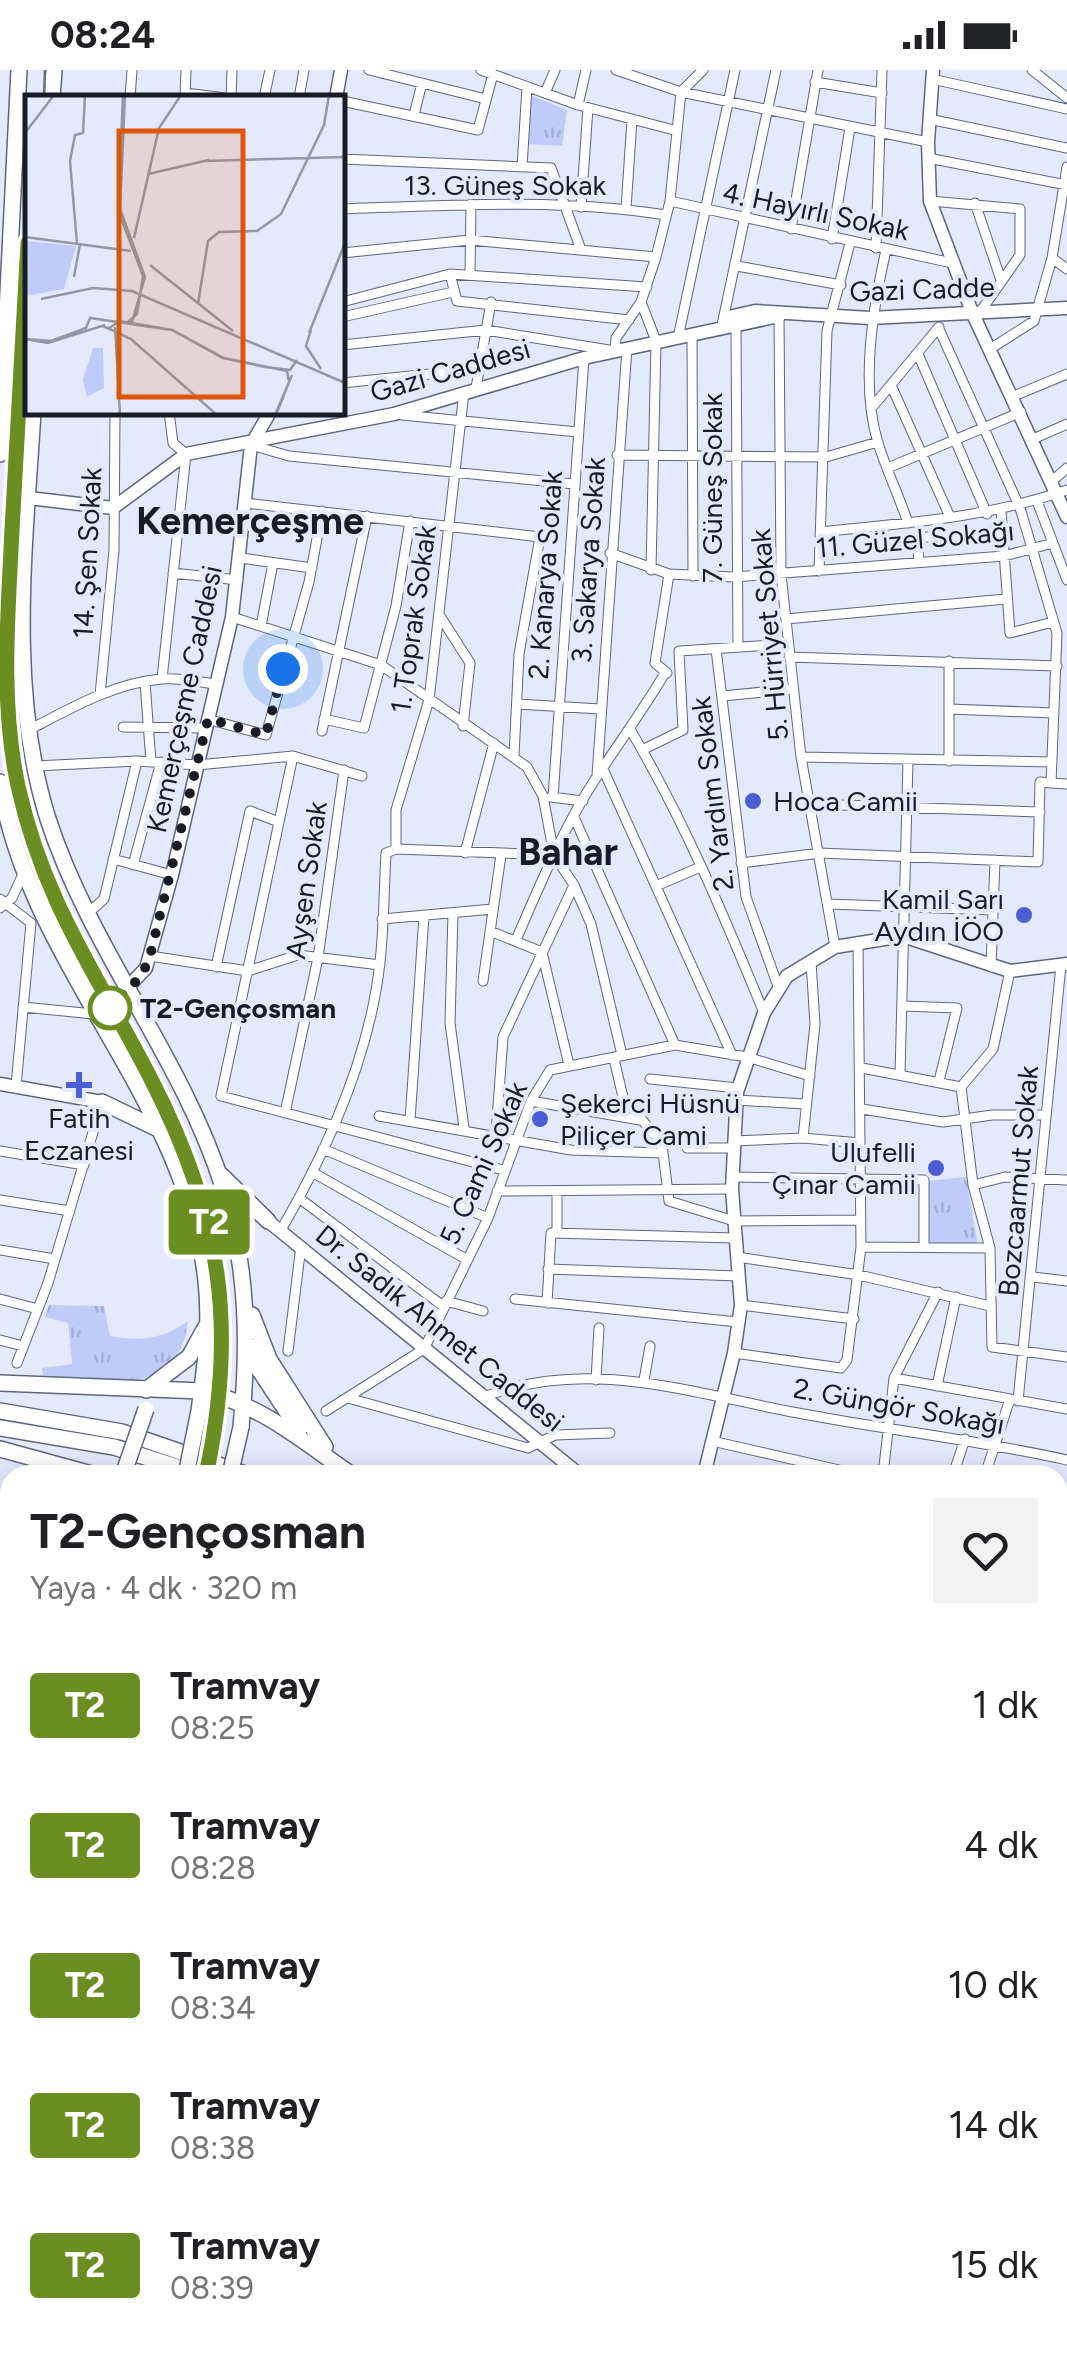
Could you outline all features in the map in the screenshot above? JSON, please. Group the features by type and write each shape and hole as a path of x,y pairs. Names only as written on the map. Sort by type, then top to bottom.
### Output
{"highway":[{"path":"0,454 5,283 19,70"},
{"path":"52,95 54,70"},
{"path":"34,415 22,647 28,730 68,878 182,1092 218,1172 234,1228 248,1337 241,1427 232,1465"},
{"path":"0,782 25,870 71,974 164,1138 200,1249 209,1320 199,1411 188,1465"},
{"path":"102,1102 134,1102 138,1089"},
{"path":"102,1102 152,1123 164,1138"},
{"path":"218,1172 275,1225"},
{"path":"234,1228 236,1216 243,1209 275,1225"},
{"path":"245,1296 280,1378 309,1428 342,1465"},
{"path":"145,1390 189,1357 209,1320"},
{"path":"248,1337 258,1368 307,1442"},
{"path":"0,1383 202,1390 244,1401 338,1465"},
{"path":"126,1465 146,1409 145,1390"},
{"path":"0,1411 122,1432 219,1465"},
{"path":"0,1428 114,1448 169,1465"},
{"path":"0,1448 60,1465"}],"main road":[{"path":"337,95 341,70"},
{"path":"932,75 928,119 930,201 952,263 1058,489 1067,517"},
{"name":"Gazi Cadde","path":"728,328 733,316 754,311 779,316 870,318 1067,308"},
{"name":"Gazi Caddesi","path":"113,508 186,454 251,445 394,414 584,358 728,328"},
{"name":"Kemerçeşme Caddesi","path":"126,990 142,975 150,956 172,875 232,616 251,445 268,415"},
{"path":"29,498 113,508"},
{"path":"706,1465 734,1354 741,1305 732,1183 740,1056 787,976 835,947 903,936 1010,972 1064,965"},
{"path":"0,1084 102,1102"},
{"name":"Dr. Sadık Ahmet Caddesi","path":"275,1225 484,1397 534,1445 565,1465"}],"street":[{"path":"130,95 132,70"},
{"path":"185,95 186,70"},
{"path":"228,95 232,70"},
{"path":"265,95 270,70"},
{"path":"299,95 304,70"},
{"path":"369,70 486,99"},
{"path":"481,70 583,106 674,130"},
{"path":"545,93 555,70"},
{"path":"581,207 586,70"},
{"path":"616,70 681,92 928,142"},
{"path":"681,92 703,70"},
{"path":"693,576 693,454 686,336 734,70"},
{"name":"7. Güneş Sokak","path":"738,647 728,328 776,70"},
{"path":"791,230 818,70"},
{"path":"882,70 881,249 870,318 874,405 878,442 908,523"},
{"path":"1036,71 1067,98"},
{"path":"345,102 478,130 486,99 499,74"},
{"path":"932,75 1067,109"},
{"path":"816,82 882,94"},
{"path":"414,115 422,83"},
{"path":"522,167 527,87"},
{"name":"3. Sakarya Sokak","path":"600,772 600,709 621,350 616,338 648,288 670,201 674,130 681,92"},
{"path":"626,209 632,119"},
{"path":"928,119 1067,148"},
{"path":"832,239 850,128"},
{"path":"928,158 1066,184"},
{"path":"345,159 551,168 580,247"},
{"path":"990,348 1031,326 1062,226 1067,167"},
{"name":"4. Hayırlı Sokak","path":"670,201 952,263"},
{"path":"930,201 1020,209 1020,254 976,312"},
{"path":"975,203 1001,280"},
{"path":"470,273 471,204"},
{"name":"13. Güneş Sokak","path":"345,209 471,204 562,206 626,209 666,216"},
{"path":"345,253 470,240 580,247 656,257"},
{"path":"818,571 826,457 828,331 850,243"},
{"path":"1052,258 1067,269"},
{"path":"737,266 841,285"},
{"path":"345,301 450,274 470,273 648,288"},
{"path":"450,274 457,302 491,302 629,320"},
{"path":"345,316 454,292"},
{"name":"1. Toprak Sokak","path":"382,919 386,853 396,849 396,810 429,700 460,422 480,368 491,302"},
{"path":"641,302 656,342 651,570"},
{"path":"938,314 939,330 986,426 1020,508 1059,628 1051,783"},
{"name":"5. Hürriyet Sokak","path":"779,316 781,574 801,757 835,947"},
{"path":"345,345 486,330 621,350"},
{"path":"874,405 939,330"},
{"path":"918,354 987,514"},
{"name":"2. Kanarya Sokak","path":"548,796 584,358"},
{"path":"345,383 480,368"},
{"path":"1014,396 1067,374"},
{"path":"891,385 950,518"},
{"path":"890,466 1021,412"},
{"path":"394,414 578,432"},
{"name":"14. Şen Sokak","path":"100,695 113,508 115,415"},
{"path":"162,678 186,454 173,443 170,415"},
{"path":"1033,439 1067,424"},
{"path":"617,455 826,457 878,442"},
{"path":"251,445 289,456 574,484"},
{"path":"821,532 1020,508 1058,489 1067,468"},
{"path":"246,502 540,537 519,654 514,756"},
{"path":"1036,502 1067,580"},
{"path":"124,726 206,724 266,735 312,568 322,511"},
{"path":"1001,511 1010,633 1059,628"},
{"path":"322,732 366,516"},
{"path":"324,719 364,728 410,521"},
{"path":"919,562 918,538 1002,531"},
{"name":"11. Güzel Sokağı","path":"610,552 669,574 734,577 1004,556 1053,543"},
{"path":"240,558 312,568"},
{"path":"260,626 272,563"},
{"path":"173,573 238,580"},
{"path":"665,673 655,663 669,574"},
{"path":"786,619 1006,599"},
{"path":"232,616 380,665 464,726 514,756 548,796 554,855 591,924 623,1097 658,1135 670,1201 734,1221 860,1220"},
{"path":"440,616 470,663 464,726"},
{"path":"642,750 683,730 679,651 788,644"},
{"name":"2. Yardım Sokak","path":"716,648 746,898 779,989"},
{"path":"789,657 1057,666"},
{"path":"949,661 949,761"},
{"path":"516,940 554,855 600,772 631,731 665,673 680,670"},
{"path":"28,730 100,695 145,682 162,678 216,684"},
{"path":"133,864 156,762 145,682"},
{"path":"723,696 793,690"},
{"path":"516,704 600,709"},
{"path":"949,709 1054,713"},
{"path":"631,731 685,824 698,868 764,1012"},
{"path":"466,853 494,743"},
{"path":"293,756 221,1096 503,1170"},
{"path":"35,766 137,761 197,765 293,756 362,776"},
{"path":"801,757 1052,762"},
{"path":"900,1075 908,760"},
{"path":"86,915 104,898 137,761"},
{"name":"Ayşen Sokak","path":"285,1113 318,958 344,770"},
{"path":"600,772 740,1056"},
{"path":"742,863 820,853 1038,862 1040,782 1067,784"},
{"path":"548,796 583,800"},
{"path":"810,804 1040,812"},
{"path":"216,967 250,811 279,822"},
{"path":"574,817 676,1045"},
{"path":"396,849 554,855"},
{"path":"482,982 502,855"},
{"path":"113,860 172,875"},
{"path":"991,967 995,860"},
{"path":"656,886 698,868"},
{"path":"16,1086 31,923 2,904 25,870"},
{"path":"496,1134 503,1036 574,886"},
{"path":"828,904 993,910"},
{"path":"275,1225 299,1198 333,1127 380,965 382,919 493,909"},
{"path":"453,913 450,1023 464,1128"},
{"path":"410,1121 424,916"},
{"path":"490,931 542,952"},
{"path":"734,1354 841,1368 854,1319 861,1247 858,942"},
{"path":"542,952 568,1065 676,1045 740,1056 810,1076"},
{"path":"150,956 248,971 266,968 281,956 380,965"},
{"path":"803,1138 815,1024 811,962"},
{"name":"Bozcaarmut Sokak","path":"989,1465 1014,1400 1026,1352 1046,1115 1064,965"},
{"path":"1010,972 993,1049 961,1086 973,1184 990,1248 992,1346 1067,1357"},
{"path":"902,1006 957,1008 939,1082"},
{"path":"23,1007 94,1014"},
{"name":"5. Cami Sokak","path":"424,1349 488,1218 531,1101 550,1070 568,1065"},
{"path":"862,1068 961,1086"},
{"path":"650,1079 805,1104"},
{"path":"531,1101 642,1120"},
{"path":"17,1363 56,1259 102,1102"},
{"path":"862,1109 943,1122 992,1115 1046,1115"},
{"path":"379,1116 464,1128 571,1150 663,1153"},
{"path":"687,1148 803,1138 860,1143"},
{"path":"323,1150 488,1218"},
{"path":"0,1151 84,1165"},
{"path":"312,1172 466,1259"},
{"path":"973,1184 1005,1177 1067,1180"},
{"path":"497,1191 667,1190 861,1178 924,1180 924,1245"},
{"path":"557,1192 557,1232"},
{"path":"299,1198 445,1304 483,1311"},
{"path":"0,1200 70,1211"},
{"path":"547,1303 551,1233 735,1238"},
{"path":"288,1351 301,1246"},
{"path":"861,1247 990,1248"},
{"path":"0,1250 56,1259"},
{"path":"737,1257 859,1275 990,1306"},
{"path":"548,1269 738,1276"},
{"path":"1033,1277 1067,1280"},
{"path":"883,1465 894,1378 938,1292"},
{"path":"936,1386 956,1297"},
{"path":"0,1299 38,1309"},
{"path":"515,1299 738,1322"},
{"path":"741,1305 854,1319"},
{"path":"596,1380 600,1328"},
{"path":"0,1340 23,1346"},
{"path":"644,1380 650,1346"},
{"path":"326,1411 424,1349"},
{"path":"894,1378 1067,1409"},
{"name":"2. Güngör Sokağı","path":"484,1397 501,1390 596,1380 644,1380 1067,1460"},
{"path":"348,1398 534,1445 555,1435 610,1433"},
{"path":"956,1465 965,1440"},
{"path":"712,1442 816,1465"}],"green space":[{"path":"530,95 567,110 562,146 526,144"},
{"path":"966,1177 978,1246 925,1244 927,1181"},
{"path":"49,1305 104,1306 110,1336 120,1338 160,1335 188,1321 182,1346 170,1364 153,1375 111,1382 43,1378 42,1368 72,1364 68,1323 45,1317"}],"tram line":[{"path":"44,95 45,70"},
{"name":"T2","path":"25,297 6,638 10,744 38,857 57,908 151,1079 204,1203 218,1260 225,1329 222,1396 208,1465"},
{"path":"25,299 7,627 12,755 42,868 75,940 152,1081 194,1179 208,1226 222,1321 216,1421 208,1465"}],"place":[{"name":"Hoca Camii","path":"753,801"},
{"name":"Kamil Sarı Aydın İÖO","path":"1024,915"},
{"name":"T2-Gençosman","path":"110,1008"},
{"name":"Fatih Eczanesi","path":"79,1085"},
{"name":"Şekerci Hüsnü Piliçer Cami","path":"540,1119"},
{"name":"Ulufelli Çınar Camii","path":"936,1168"}],"district":[{"name":"Kemerçeşme","path":"250,521"},
{"name":"Bahar","path":"568,852"}],"route":[{"path":"110,1008 142,975 150,956 208,719 266,735 283,669"}]}
